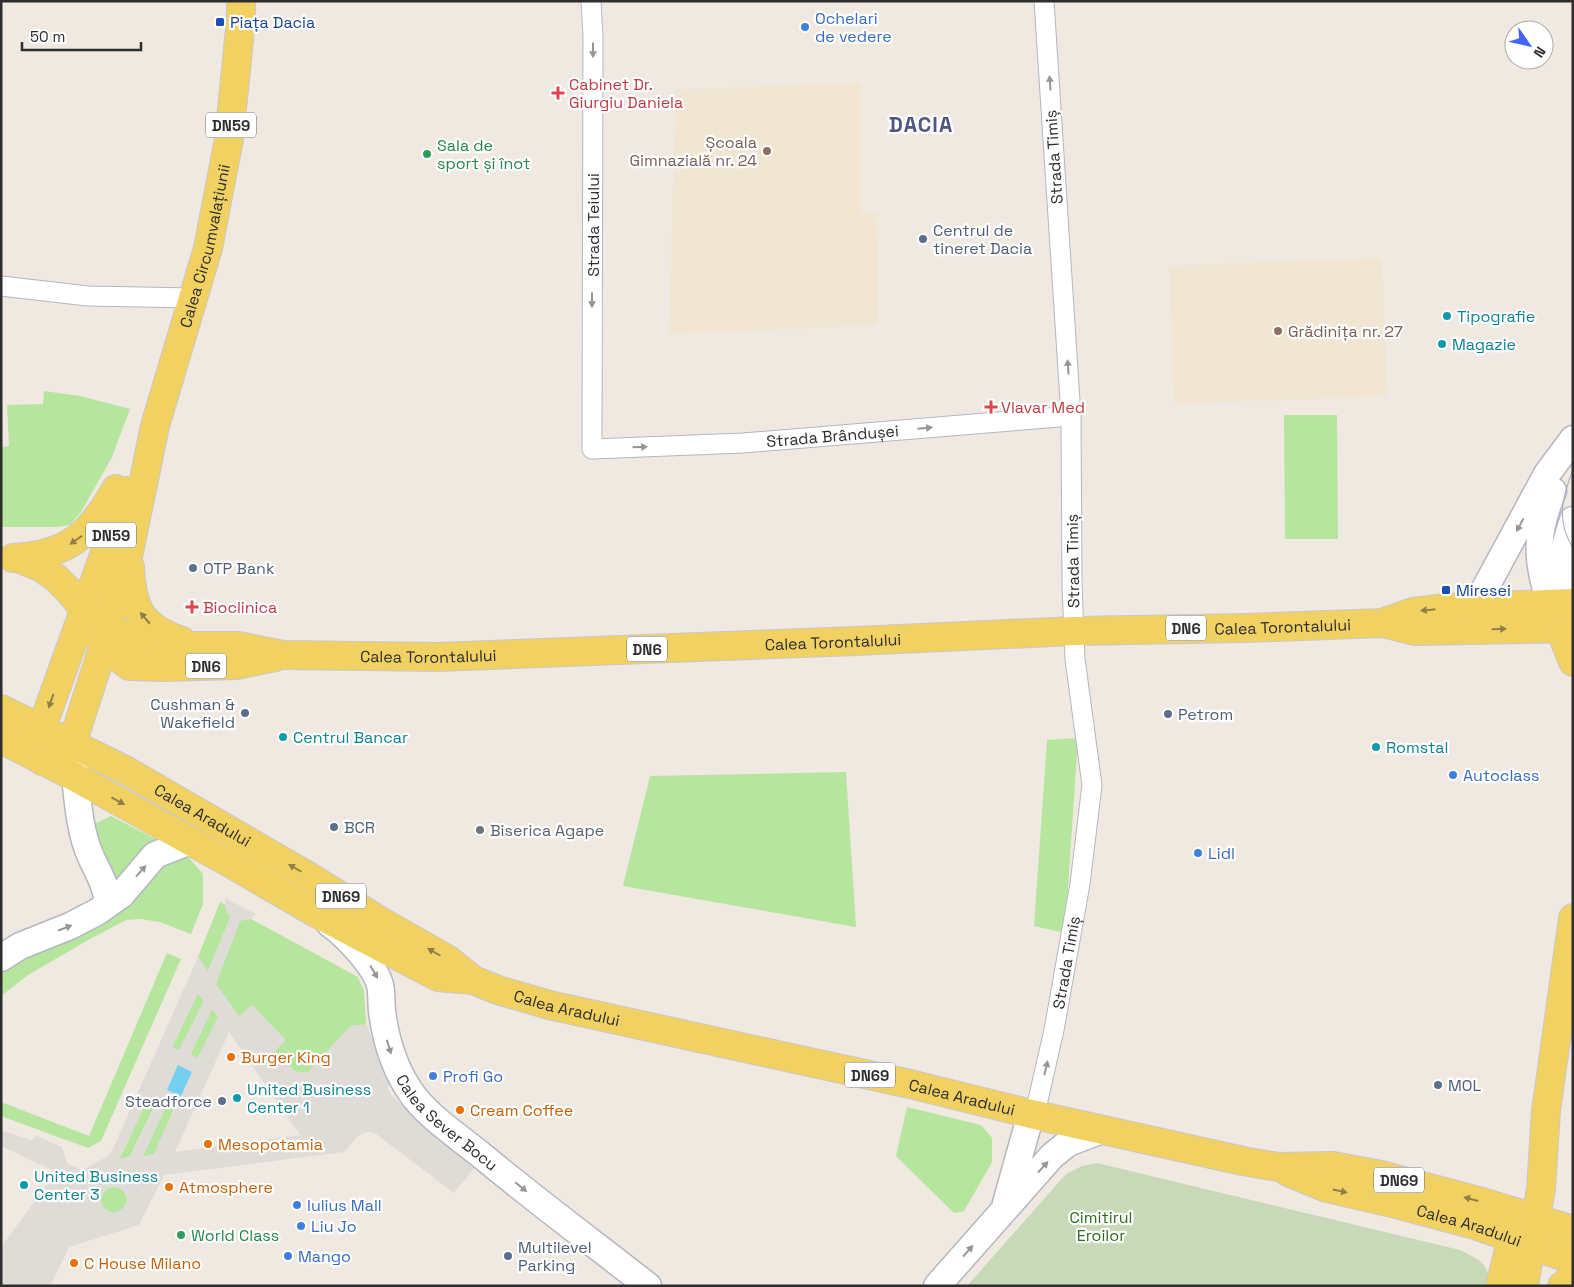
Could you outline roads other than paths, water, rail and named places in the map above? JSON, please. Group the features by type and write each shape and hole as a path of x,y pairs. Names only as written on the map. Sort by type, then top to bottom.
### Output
{"main road":[{"name":"Calea Circumvalațiunii","path":"72,744 106,637 129,552 155,426 210,239 229,138 241,19 241,1"},
{"name":"Calea Circumvalațiunii","path":"138,461 155,426"},
{"path":"1475,607 1547,474 1573,439"},
{"path":"1567,612 1542,576 1539,552 1540,529 1549,501 1573,447"},
{"path":"10,558 49,552 70,545 81,537 94,523 119,484 138,461"},
{"name":"DN59","path":"84,609 138,461"},
{"path":"1573,520 1563,552 1562,568 1573,662"},
{"name":"DN6","path":"129,552 131,587 136,606 142,616 152,626 168,635 185,642 203,646"},
{"path":"10,558 42,568 56,578 84,609 93,630 106,637 129,666 115,676 83,712"},
{"name":"Calea Torontalului","path":"1383,623 1414,612 1475,607 1567,612"},
{"path":"72,744 55,760 42,761 37,747 41,730 84,609"},
{"name":"Calea Torontalului","path":"129,666 237,665 283,656 438,657 1074,631 1383,623 1415,630 1567,612"},
{"name":"Calea Torontalului","path":"106,637 163,646 238,646 283,656"},
{"name":"Calea Aradului","path":"1,709 125,770 447,959 474,980 498,990 549,1005 910,1084 1031,1114 1243,1161 1278,1167 1333,1166 1381,1175 1524,1229 1573,1260"},
{"name":"Calea Aradului","path":"1,739 76,777 290,896 316,913 438,977 474,980"},
{"path":"72,744 87,850 108,898 107,904"},
{"path":"7,950 86,919 121,895 155,855 191,841"},
{"name":"Calea Sever Bocu","path":"316,913 338,930 373,969 380,985 382,1010 389,1048 400,1077 416,1100 499,1170 648,1286"},
{"path":"1524,1286 1524,1229 1546,1111 1573,918"},
{"path":"938,1286 1003,1210 1031,1114"},
{"path":"998,1216 1052,1156 1075,1140 1102,1130"},
{"path":"1500,1286 1524,1229"},
{"name":"Calea Aradului","path":"1524,1229 1573,1230"},
{"path":"1562,1286 1573,1277"}],"street":[{"name":"Strada Teiului","path":"591,1 593,36 592,449"},
{"name":"Strada Timiș","path":"1031,1114 1038,1100 1052,1039 1080,884 1092,785 1074,631 1071,416 1044,1"},
{"path":"1,286 88,296 194,298"},
{"name":"Strada Brândușei","path":"592,449 743,443 1071,416"}],"water":[{"path":"178,1065 192,1072 181,1096 167,1090"}],"tram line":[{"path":"1573,470 1562,509 1564,528 1573,548"}],"place":[{"name":"Piața Dacia","path":"220,22"},
{"name":"Ochelari de vedere","path":"805,27"},
{"name":"Cabinet Dr. Giurgiu Daniela","path":"558,93"},
{"name":"Școala Gimnazială nr. 24","path":"767,151"},
{"name":"Sala de sport și înot","path":"427,154"},
{"name":"Centrul de tineret Dacia","path":"923,239"},
{"name":"Tipografie","path":"1447,316"},
{"name":"Grădinița nr. 27","path":"1278,331"},
{"name":"Magazie","path":"1442,344"},
{"name":"Vlavar Med","path":"991,407"},
{"name":"OTP Bank","path":"193,568"},
{"name":"Miresei","path":"1446,590"},
{"name":"Bioclinica","path":"192,607"},
{"name":"Cushman & Wakefield","path":"245,713"},
{"name":"Petrom","path":"1168,714"},
{"name":"Centrul Bancar","path":"283,737"},
{"name":"Romstal","path":"1376,747"},
{"name":"Autoclass","path":"1453,775"},
{"name":"BCR","path":"334,827"},
{"name":"Biserica Agape","path":"480,830"},
{"name":"Lidl","path":"1198,853"},
{"name":"Burger King","path":"231,1057"},
{"name":"Profi Go","path":"433,1076"},
{"name":"MOL","path":"1438,1085"},
{"name":"United Business Center 1","path":"237,1098"},
{"name":"Steadforce","path":"222,1101"},
{"name":"Cream Coffee","path":"460,1110"},
{"name":"Mesopotamia","path":"208,1144"},
{"name":"United Business Center 3","path":"24,1185"},
{"name":"Atmosphere","path":"169,1187"},
{"name":"Iulius Mall","path":"297,1205"},
{"name":"Liu Jo","path":"301,1226"},
{"name":"World Class","path":"181,1235"},
{"name":"Mango","path":"288,1256"},
{"name":"Multilevel Parking","path":"508,1256"},
{"name":"C House Milano","path":"74,1263"}],"district":[{"name":"DACIA","path":"921,124"}],"park label":[{"name":"Cimitirul Eroilor","path":"1101,1226"}]}
